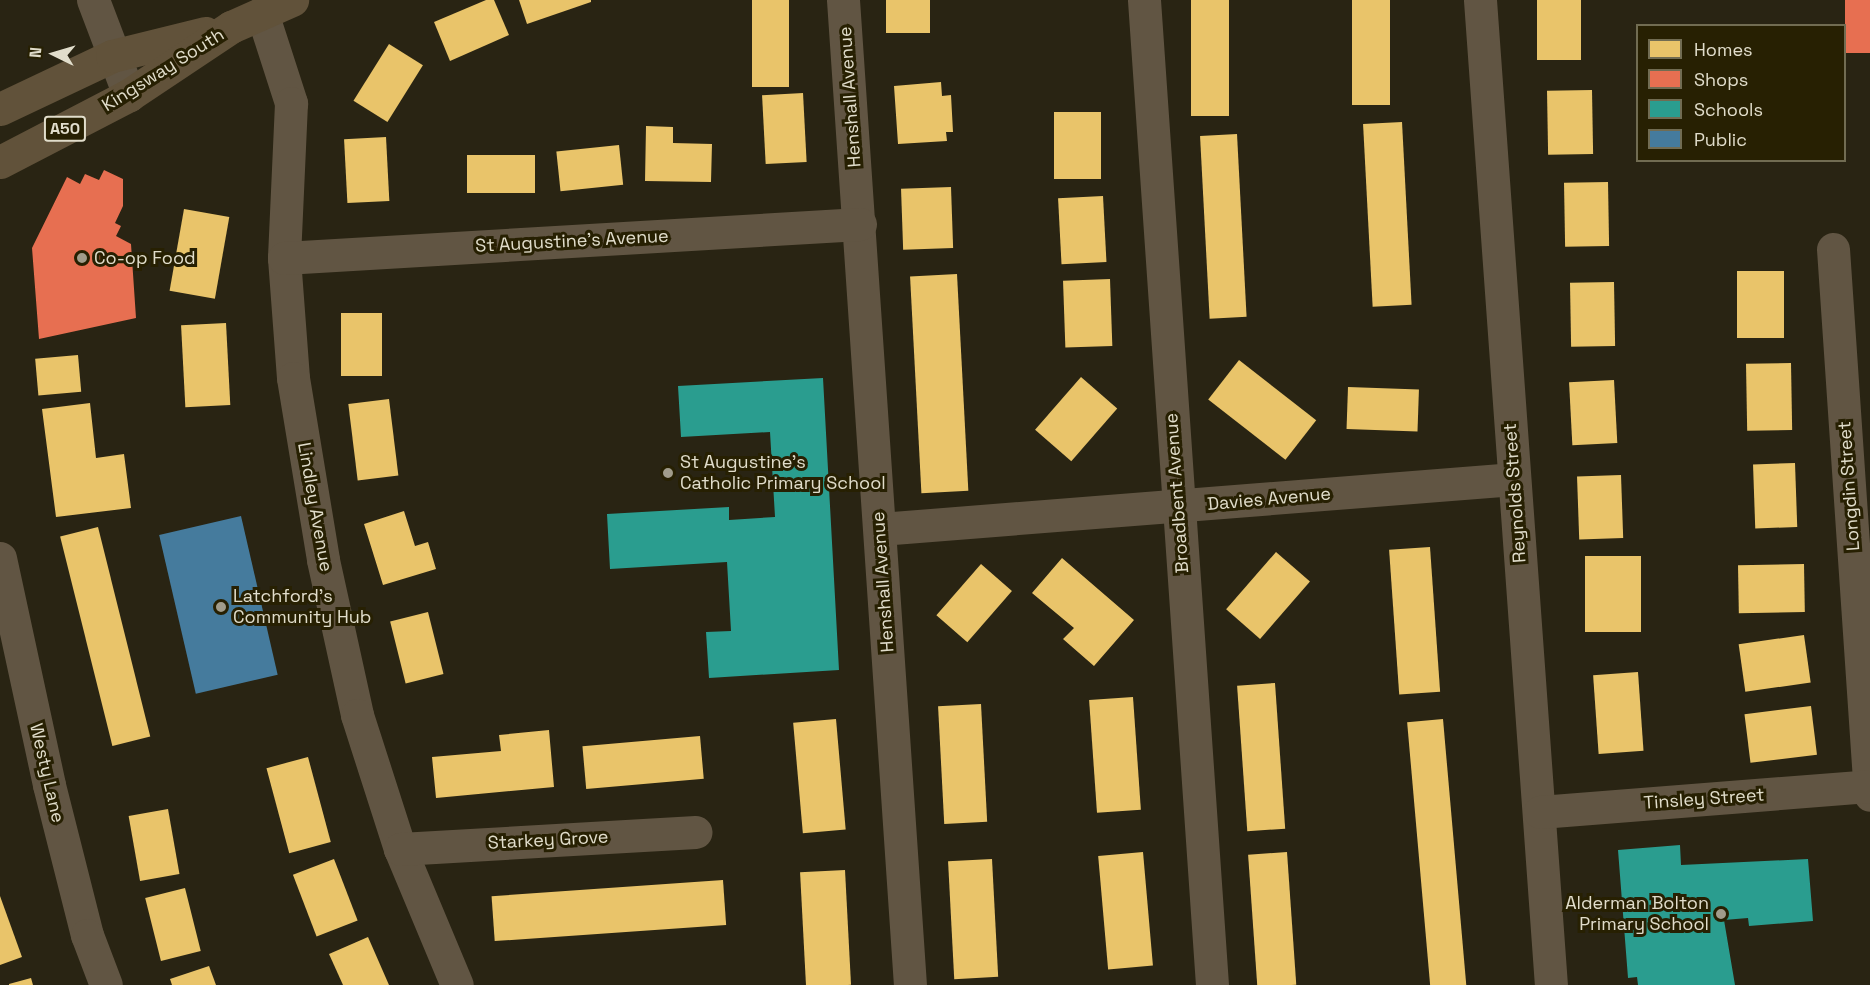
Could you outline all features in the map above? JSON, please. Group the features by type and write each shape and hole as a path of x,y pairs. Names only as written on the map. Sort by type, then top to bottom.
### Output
{"main road":[{"name":"Kingsway South","path":"0,162 129,95 231,27 292,0"},
{"name":"Kingsway South","path":"0,108 112,56 231,27"}],"street":[{"path":"93,0 112,56 129,95"},
{"name":"Henshall Avenue","path":"843,0 910,985"},
{"name":"Broadbent Avenue","path":"1144,0 1212,985"},
{"name":"Reynolds Street","path":"1480,0 1551,985"},
{"name":"Lindley Avenue","path":"262,13 291,103 284,258 293,378 323,560 357,715 400,849 457,985"},
{"name":"St Augustine's Avenue","path":"284,258 860,224"},
{"name":"Longdin Street","path":"1833,249 1870,795"},
{"name":"Davies Avenue","path":"880,529 1514,479"},
{"name":"Westy Lane","path":"0,558 52,796 87,935 106,985"},
{"name":"Tinsley Street","path":"1540,812 1869,786"},
{"name":"Starkey Grove","path":"400,849 696,832"}],"building: Homes":[{"path":"486,0 494,0 509,35 450,61 434,22"},
{"path":"519,0 591,0 591,2 527,24"},
{"path":"752,0 789,0 789,87 752,87"},
{"path":"886,0 930,0 930,33 886,33"},
{"path":"1191,0 1229,0 1229,116 1191,116"},
{"path":"1352,0 1390,0 1390,105 1352,105"},
{"path":"1537,0 1581,0 1581,60 1537,60"},
{"path":"389,44 423,65 387,122 353,101"},
{"path":"941,82 942,96 951,95 953,132 946,132 947,141 898,144 894,86"},
{"path":"1592,90 1593,154 1548,155 1547,91"},
{"path":"803,93 807,162 766,164 762,95"},
{"path":"1054,112 1101,112 1101,179 1054,179"},
{"path":"1402,122 1412,305 1373,307 1363,124"},
{"path":"646,126 673,127 673,143 712,144 711,182 645,181"},
{"path":"1237,134 1247,317 1210,319 1200,136"},
{"path":"386,137 389,201 347,203 344,139"},
{"path":"619,145 623,185 561,191 556,152"},
{"path":"467,155 535,155 535,193 467,193"},
{"path":"1608,182 1609,246 1565,247 1564,183"},
{"path":"951,187 953,248 903,250 901,189"},
{"path":"1103,196 1106,262 1062,264 1058,198"},
{"path":"184,209 229,217 215,299 170,291"},
{"path":"1737,271 1784,271 1784,338 1737,338"},
{"path":"957,274 968,491 921,493 910,276"},
{"path":"1110,279 1112,346 1065,348 1063,281"},
{"path":"1614,282 1615,346 1571,347 1570,283"},
{"path":"341,313 382,313 382,376 341,376"},
{"path":"226,323 230,405 185,407 181,325"},
{"path":"78,355 81,392 38,396 35,359"},
{"path":"1239,360 1316,420 1285,460 1208,399"},
{"path":"1791,363 1792,430 1747,431 1746,364"},
{"path":"1081,377 1117,408 1071,461 1035,430"},
{"path":"1614,380 1617,443 1572,445 1569,382"},
{"path":"1348,387 1419,389 1417,431 1347,429"},
{"path":"389,399 398,475 358,480 348,404"},
{"path":"90,403 96,458 124,454 131,508 56,517 42,409"},
{"path":"1795,463 1797,527 1755,528 1753,464"},
{"path":"1621,475 1623,538 1579,539 1577,477"},
{"path":"404,511 415,546 428,542 436,569 383,585 364,524"},
{"path":"98,527 150,737 112,746 60,536"},
{"path":"1430,547 1440,692 1399,695 1389,550"},
{"path":"1276,552 1310,582 1260,639 1226,609"},
{"path":"1585,556 1641,556 1641,632 1585,632"},
{"path":"1062,558 1134,620 1094,666 1063,639 1074,628 1032,593"},
{"path":"981,564 1012,591 967,642 936,615"},
{"path":"1804,564 1805,612 1739,613 1738,565"},
{"path":"428,612 443,674 406,684 390,621"},
{"path":"1804,635 1811,683 1745,692 1739,644"},
{"path":"1638,672 1644,751 1599,754 1593,675"},
{"path":"1275,683 1285,829 1247,831 1237,686"},
{"path":"1133,697 1141,810 1097,813 1089,700"},
{"path":"981,704 987,822 944,824 938,706"},
{"path":"1811,706 1817,755 1750,763 1744,714"},
{"path":"836,719 846,830 803,833 793,723"},
{"path":"1443,719 1466,985 1430,985 1407,722"},
{"path":"549,730 554,787 436,798 432,757 501,751 499,735"},
{"path":"700,736 704,779 586,789 582,746"},
{"path":"308,757 331,842 289,853 266,768"},
{"path":"168,809 179,874 140,881 129,816"},
{"path":"1143,852 1153,966 1108,969 1098,856"},
{"path":"1287,852 1296,985 1257,985 1248,855"},
{"path":"334,859 358,921 317,936 293,875"},
{"path":"992,859 998,977 954,979 948,861"},
{"path":"845,870 851,985 806,985 800,872"},
{"path":"723,880 726,925 495,941 492,896"},
{"path":"185,888 201,951 161,961 145,898"},
{"path":"0,896 22,957 0,965"},
{"path":"368,937 389,985 343,985 329,954"},
{"path":"209,966 216,985 172,985 170,979"},
{"path":"31,978 33,985 9,985 9,984"}],"building: Shops":[{"path":"1845,0 1870,0 1870,53 1846,53"},
{"name":"Co-op Food","path":"104,170 123,179 123,206 115,223 121,226 116,236 131,244 136,318 39,339 32,248 67,177 80,184 85,174 99,180"}],"building: Schools":[{"path":"823,378 839,670 709,678 706,632 731,631 727,562 610,569 607,514 729,507 729,520 775,517 770,432 681,437 678,386"},
{"path":"1680,845 1681,865 1808,859 1813,921 1749,926 1748,918 1724,920 1735,985 1638,985 1637,977 1628,978 1618,850"}],"building: Public":[{"name":"Latchford's Community Hub","path":"241,516 278,675 196,694 159,535"}],"place":[{"name":"Co-op Food","path":"82,258"},
{"name":"St Augustine's Catholic Primary School","path":"668,473"},
{"name":"Latchford's Community Hub","path":"221,607"},
{"name":"Alderman Bolton Primary School","path":"1721,914"}]}
